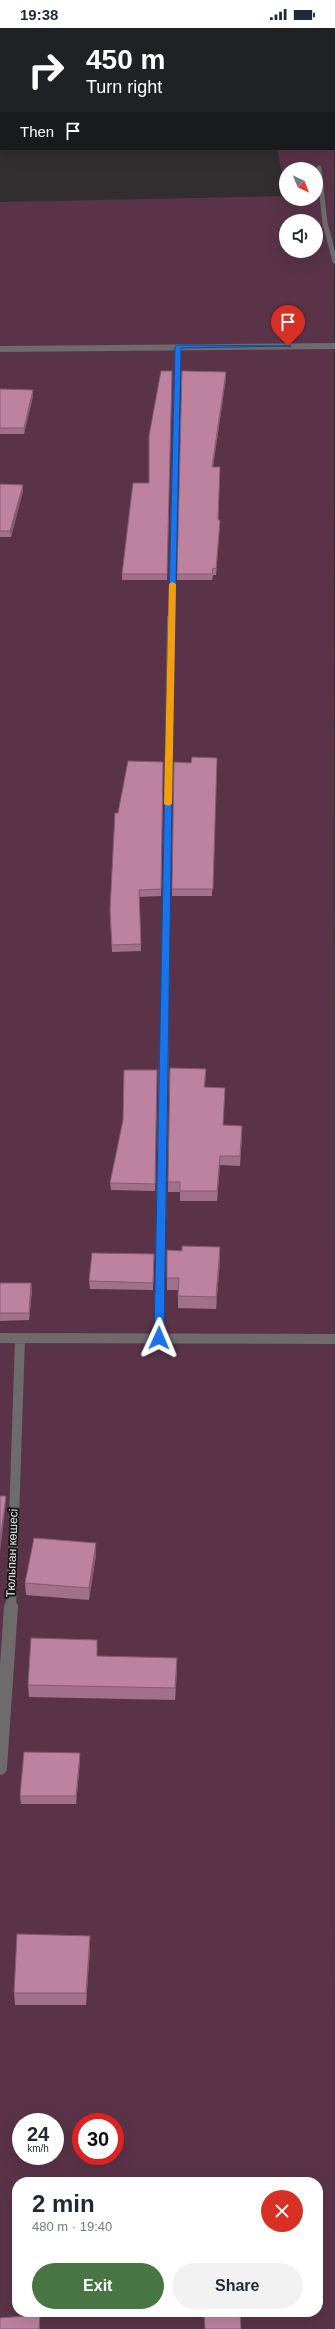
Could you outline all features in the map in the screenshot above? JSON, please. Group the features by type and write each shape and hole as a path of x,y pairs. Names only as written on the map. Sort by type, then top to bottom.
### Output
{"street":[{"path":"323,205 325,223 335,261"},
{"path":"0,349 335,346"},
{"path":"159,1338 178,347"},
{"path":"0,1338 335,1339"},
{"name":"Тюльпан көшесі","path":"0,1768 10,1624 20,1339"}],"shaded area":[{"path":"277,150 334,150 335,2329 0,2329 0,202 279,196 279,206 323,206 323,162 280,162"}],"building":[{"path":"161,371 172,371 167,574 122,574 133,483 149,483 149,436"},
{"path":"182,371 226,372 212,467 220,467 218,520 220,520 216,569 213,568 212,574 177,574"},
{"path":"0,389 33,390 24,428 0,428"},
{"path":"0,484 23,485 10,531 0,531"},
{"path":"192,757 217,758 213,889 172,889 174,762 191,763"},
{"path":"128,761 163,762 161,889 139,890 141,944 112,945 110,910 115,813 118,813"},
{"path":"170,1068 206,1069 204,1087 225,1088 223,1125 242,1126 240,1156 220,1156 217,1191 180,1191 180,1182 168,1182"},
{"path":"124,1070 157,1070 155,1184 110,1183 123,1120"},
{"path":"182,1246 220,1247 216,1297 178,1296 179,1278 167,1278 167,1250 182,1251"},
{"path":"92,1253 154,1254 153,1283 89,1281"},
{"path":"0,1283 31,1283 29,1313 0,1313"},
{"path":"0,1496 6,1496 0,1541"},
{"path":"34,1538 96,1543 89,1588 25,1583"},
{"path":"31,1638 97,1640 97,1656 177,1658 175,1688 28,1685"},
{"path":"24,1752 80,1753 76,1796 20,1796"},
{"path":"17,1934 90,1936 86,1993 14,1993"},
{"path":"40,2317 39,2329 0,2329 0,2318"},
{"path":"204,2317 240,2317 241,2329 205,2329"}],"slow traffic":[{"path":"168,804 172,584"}],"route":[{"path":"159,1338 169,725 178,347 288,346"}]}
